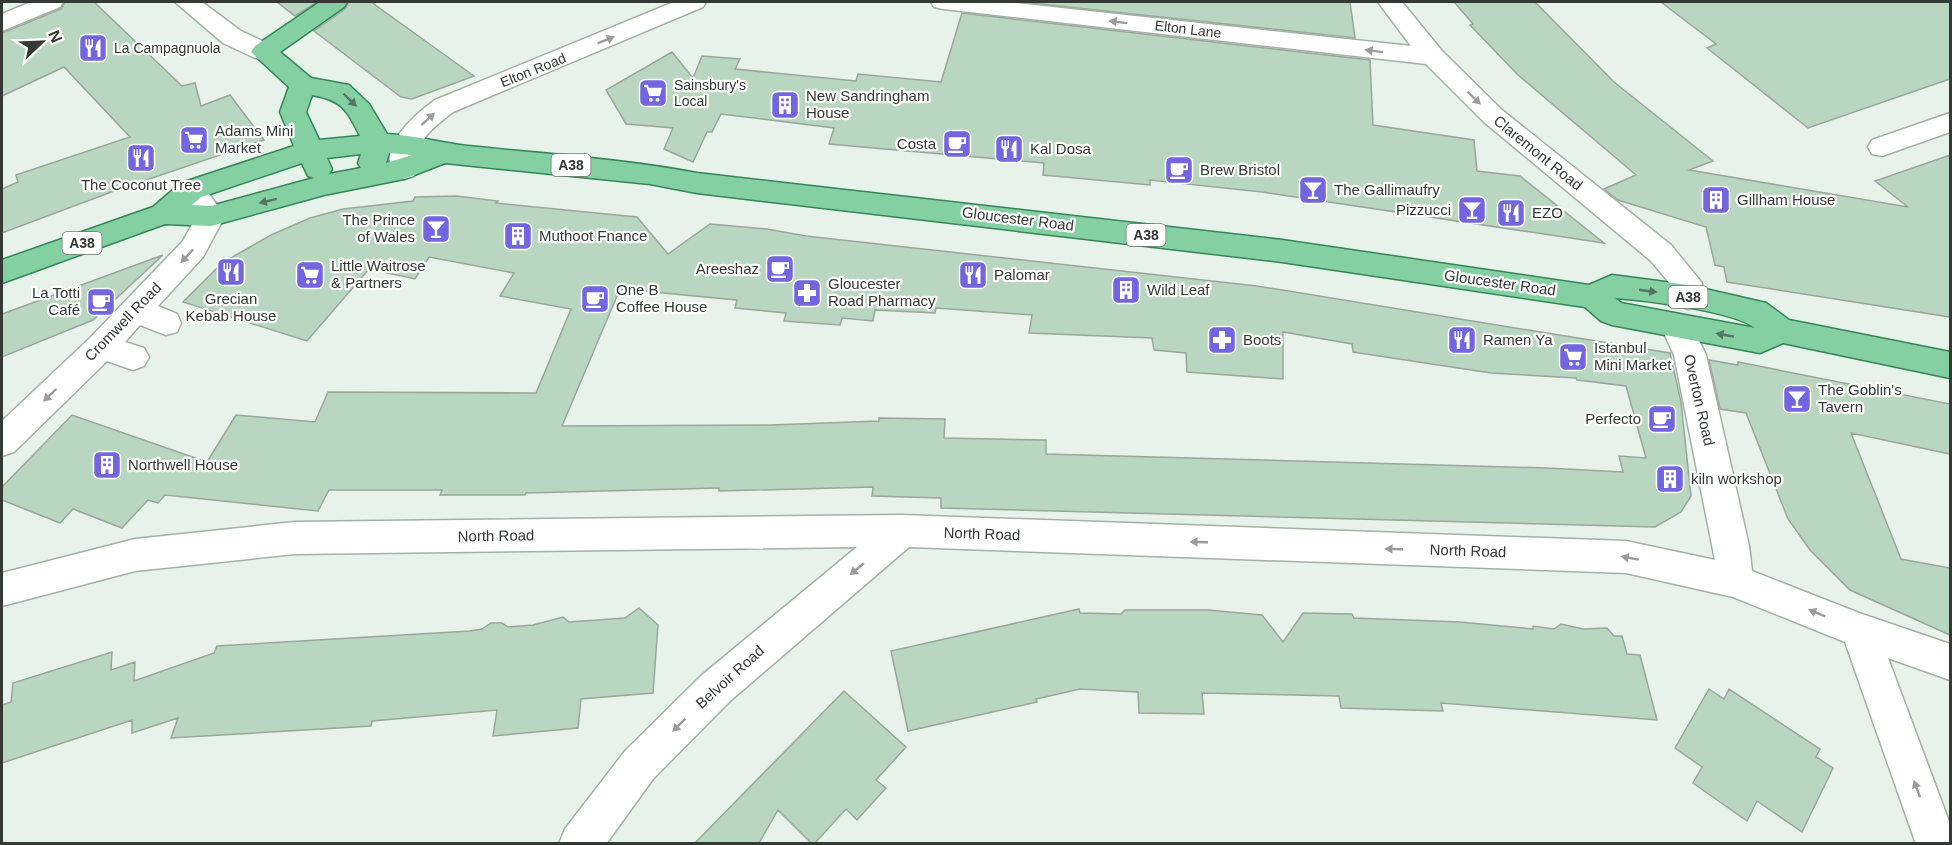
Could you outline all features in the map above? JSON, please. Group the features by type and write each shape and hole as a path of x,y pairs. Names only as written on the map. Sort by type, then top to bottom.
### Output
{"main road":[{"path":"335,2 264,52 303,85 340,91 360,110 378,143 369,175"},
{"path":"303,85 293,112 324,185"},
{"name":"Gloucester Road","path":"378,143 405,156"},
{"name":"A38","path":"2,272 163,214 191,190 310,151 378,143"},
{"name":"Gloucester Road","path":"369,175 405,156 443,153 650,174 697,183 774,190 1271,250 1593,297 1612,313 1682,312 1760,341 1780,330 1950,365"},
{"name":"A38","path":"163,214 211,216 369,175"}],"street":[{"path":"2,23 51,2"},
{"path":"187,2 232,37 264,52"},
{"name":"Elton Road","path":"405,156 425,121 444,106 544,56 694,2"},
{"name":"Elton Lane","path":"943,2 1432,57"},
{"name":"Claremont Road","path":"1390,2 1432,57 1493,116 1661,253 1687,283 1682,312"},
{"path":"1882,147 1950,122"},
{"path":"191,190 211,216"},
{"name":"Cromwell Road","path":"2,442 101,347 193,249 211,216"},
{"path":"135,310 166,323"},
{"name":"Overton Road","path":"1682,312 1731,546 1736,581"},
{"path":"101,347 133,357"},
{"name":"North Road","path":"2,590 135,555 295,538 902,531 1626,557 1736,581 1858,630 1950,662"},
{"name":"Belvoir Road","path":"580,843 639,765 716,687 902,531"},
{"path":"1858,630 1937,843"}],"building":[{"path":"65,2 94,2 182,86 195,83 201,106 230,95 264,140 114,191 2,233 2,189 18,182 16,175 130,137 64,67 2,96 2,33 61,9"},
{"path":"277,2 317,2 295,16"},
{"path":"349,2 371,2 474,76 412,99 401,97 314,31 345,9"},
{"path":"1022,2 1350,2 1355,38"},
{"path":"1454,2 1535,2 1614,82 1713,161 1689,170 1908,207 1875,181 1950,155 1950,317 1727,282 1724,267 1715,265 1706,227 1618,200 1604,189 1636,175 1518,75 1470,25 1473,24"},
{"path":"1661,2 1950,2 1950,79 1808,128 1707,48 1716,44"},
{"path":"962,13 1370,60 1373,125 1474,140 1477,171 1520,176 1604,243 1262,192 1150,180 1150,185 1043,175 1044,163 829,144 834,128 721,114 712,132 707,132 693,162 664,149 673,128 626,124 606,90 672,52 693,78 702,56 740,59 735,69 856,81 858,74 941,82"},
{"path":"456,196 498,201 496,203 637,217 668,254 710,224 767,229 806,236 1257,286 1670,353 1681,402 1691,496 1681,512 1655,527 941,508 941,498 872,496 873,487 719,491 719,488 526,493 525,495 440,495 442,490 329,490 318,511 165,495 158,503 148,500 122,528 73,509 60,523 2,500 2,487 72,415 207,462 236,415 315,422 328,392 536,393 571,309 500,296 514,273 429,257 415,279 369,269 307,341 183,302 222,263 271,235 310,218 343,209 413,201 415,197","holes":["620,289 737,300 735,308 786,313 784,321 840,325 842,318 873,321 875,310 935,313 936,308 1032,315 1029,333 1152,338 1154,350 1186,353 1187,372 1283,379 1283,332 1352,344 1353,352 1491,373 1576,378 1577,380 1626,386 1646,458 1619,456 1623,472 1046,454 1046,440 944,438 945,419 879,418 879,421 771,425 562,426"]},
{"path":"163,255 93,320 2,357 2,314"},
{"path":"1709,360 1738,365 1738,362 1950,404 1950,454 1851,433 1901,559 1950,568 1950,635 1850,590 1810,550 1788,519 1746,413 1720,409"},
{"path":"639,608 658,625 653,693 581,699 578,728 493,736 497,710 372,721 371,726 171,738 178,718 132,733 132,720 2,763 2,705 11,702 13,683 112,652 111,670 135,662 134,681 214,653 217,646 470,631 482,629 491,623 502,623 508,627 533,625 563,617 569,622 625,618"},
{"path":"1079,609 1080,613 1121,614 1125,610 1208,610 1262,615 1283,642 1303,613 1352,614 1354,618 1460,622 1533,629 1533,626 1554,629 1561,624 1583,629 1607,628 1614,636 1622,636 1627,654 1640,655 1657,720 1441,703 1443,711 1341,708 1339,696 1202,693 1204,714 1139,713 1138,692 1080,689 1036,699 1037,702 908,731 891,651"},
{"path":"1709,689 1724,699 1729,689 1820,749 1816,757 1833,768 1802,832 1757,801 1747,821 1693,783 1702,767 1675,748"},
{"path":"844,691 906,747 876,780 886,788 857,820 846,809 815,843 811,843 778,810 759,843 695,843"}],"place":[{"name":"La Campagnuola","path":"93,48"},
{"name":"Sainsbury's Local","path":"653,93"},
{"name":"New Sandringham House","path":"785,105"},
{"name":"Adams Mini Market","path":"194,140"},
{"name":"Costa","path":"957,144"},
{"name":"Kal Dosa","path":"1009,149"},
{"name":"The Coconut Tree","path":"141,158"},
{"name":"Brew Bristol","path":"1179,170"},
{"name":"The Gallimaufry","path":"1313,190"},
{"name":"Gillham House","path":"1716,200"},
{"name":"Pizzucci","path":"1472,210"},
{"name":"EZO","path":"1511,213"},
{"name":"The Prince of Wales","path":"436,229"},
{"name":"Muthoot Fnance","path":"518,236"},
{"name":"Areeshaz","path":"780,269"},
{"name":"Grecian Kebab House","path":"231,272"},
{"name":"Little Waitrose & Partners","path":"310,275"},
{"name":"Palomar","path":"973,275"},
{"name":"Wild Leaf","path":"1126,290"},
{"name":"Gloucester Road Pharmacy","path":"807,293"},
{"name":"One B Coffee House","path":"595,299"},
{"name":"La Totti Café","path":"101,302"},
{"name":"Boots","path":"1222,340"},
{"name":"Ramen Ya","path":"1462,340"},
{"name":"Istanbul Mini Market","path":"1573,357"},
{"name":"The Goblin's Tavern","path":"1797,399"},
{"name":"Perfecto","path":"1662,419"},
{"name":"Northwell House","path":"107,465"},
{"name":"kiln workshop","path":"1670,479"}]}
